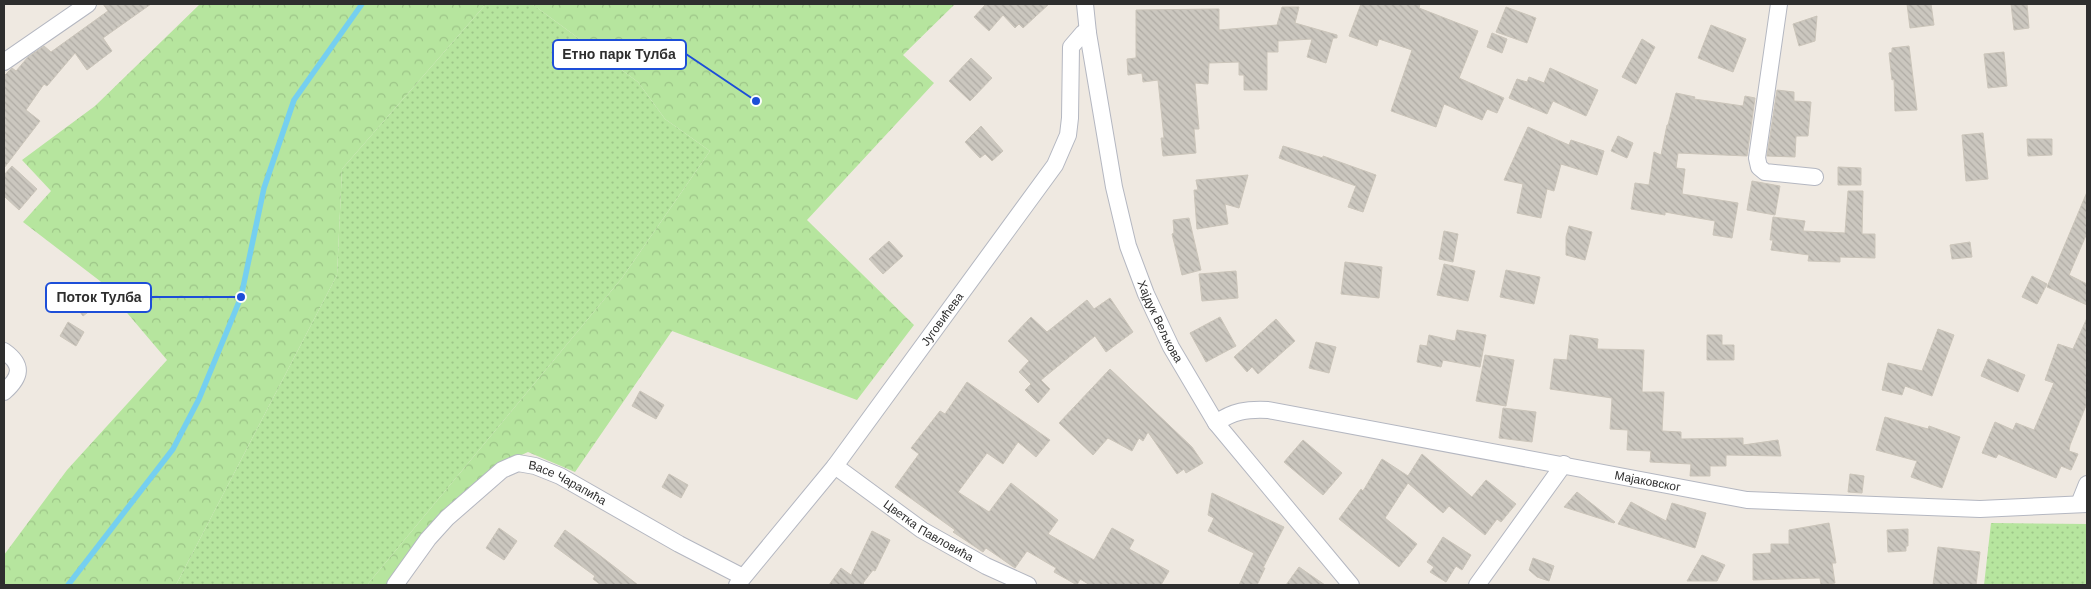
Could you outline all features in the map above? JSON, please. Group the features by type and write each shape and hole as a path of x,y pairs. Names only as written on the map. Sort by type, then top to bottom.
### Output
{"street":[{"path":"4,62 88,4"},
{"name":"Хајдук Вељкова","path":"1085,4 1088,33 1114,187 1128,246 1146,294 1171,348 1216,423 1351,585"},
{"path":"1779,4 1757,158 1759,167 1764,172 1815,177"},
{"name":"Југовићева","path":"740,581 835,466 1055,165 1068,135 1071,47 1083,33 1088,33"},
{"path":"4,351 17,362 18,369 17,377 4,392"},
{"name":"Мајаковског","path":"1216,423 1229,414 1246,409 1268,410 1564,464 1747,500 1980,509 2083,504"},
{"name":"Васе Чарапића","path":"395,585 428,539 447,518 502,470 518,463 535,466 560,476 740,581"},
{"path":"1478,585 1564,464"},
{"name":"Цветка Павловића","path":"835,466 922,530 986,566 1028,585"},
{"path":"2083,504 2087,484"}],"green space":[{"path":"200,4 486,4 342,169 337,275 176,585 4,585 4,555 67,470 167,360 100,281 23,222 51,191 22,160 95,106"},
{"path":"486,4 532,4 638,82 665,119 710,151 622,278 367,585 176,585 337,275 342,169"},
{"path":"532,4 955,4 903,55 934,83 807,220 914,325 857,400 672,331 575,472 528,452 498,466 398,585 367,585 622,278 710,151 665,119 638,82"},
{"path":"1991,523 2087,524 2087,585 1984,585"}],"building":[{"path":"103,4 151,4 103,38 112,51 87,70 75,53 47,86 44,84 26,110 40,121 4,168 4,76 12,68 16,71 28,57 44,46 51,52 108,11"},
{"path":"986,4 1049,4 1023,28 1019,24 1015,28 1003,15 989,31 974,17"},
{"path":"1361,4 1420,4 1419,8 1478,31 1459,78 1504,98 1497,113 1487,109 1482,120 1444,104 1436,127 1391,111 1412,50 1379,39 1377,46 1349,36"},
{"path":"1907,4 1931,4 1934,25 1910,28"},
{"path":"2011,4 2027,4 2029,28 2014,30"},
{"path":"1282,7 1299,7 1295,23 1337,35 1337,38 1333,38 1326,63 1307,57 1312,39 1278,41 1278,52 1267,52 1267,90 1244,90 1244,75 1239,75 1239,62 1209,63 1208,84 1195,83 1199,129 1194,129 1196,153 1163,156 1161,138 1164,138 1158,80 1143,82 1142,73 1128,75 1127,59 1136,58 1136,10 1219,9 1219,30 1277,25"},
{"path":"1506,7 1536,18 1527,43 1496,32"},
{"path":"1817,16 1815,41 1799,46 1793,24"},
{"path":"1711,25 1746,39 1733,72 1698,58"},
{"path":"1492,33 1507,39 1502,53 1487,47"},
{"path":"1642,39 1655,47 1636,84 1622,77"},
{"path":"1909,46 1917,110 1895,111 1894,79 1892,80 1889,53 1892,52 1892,48"},
{"path":"2004,52 2007,86 1988,88 1984,54"},
{"path":"971,58 992,78 970,101 949,81"},
{"path":"1550,68 1598,90 1586,116 1553,101 1547,114 1509,98 1517,79 1527,82 1529,77 1544,83"},
{"path":"1777,90 1794,92 1794,101 1811,102 1808,136 1796,136 1795,157 1767,156"},
{"path":"1676,93 1695,97 1694,99 1743,106 1745,96 1755,98 1747,156 1678,153 1676,168 1685,169 1682,194 1738,203 1732,238 1713,235 1715,221 1665,212 1665,215 1631,209 1635,183 1649,185 1654,152 1661,155"},
{"path":"981,126 1003,151 992,161 985,154 980,158 965,142"},
{"path":"1528,127 1569,145 1571,140 1604,151 1597,175 1561,164 1554,191 1547,189 1541,218 1517,213 1523,184 1504,180"},
{"path":"1983,133 1988,179 1966,181 1962,135"},
{"path":"1618,136 1633,143 1627,158 1611,151"},
{"path":"2027,139 2052,139 2052,155 2028,156"},
{"path":"1283,146 1323,158 1323,156 1376,175 1363,212 1348,207 1356,186 1279,158"},
{"path":"12,166 37,189 19,210 4,196 4,175"},
{"path":"1838,167 1861,168 1861,185 1838,185"},
{"path":"1248,175 1239,208 1225,204 1228,224 1197,229 1194,190 1198,190 1196,180"},
{"path":"1752,181 1780,186 1775,215 1747,210"},
{"path":"1848,191 1863,191 1862,234 1875,234 1875,258 1840,257 1840,262 1808,261 1809,255 1771,250 1773,240 1770,240 1773,217 1805,221 1803,231 1845,233"},
{"path":"2087,192 2087,233 2069,275 2087,284 2087,305 2047,287"},
{"path":"1189,218 1201,270 1182,275 1172,234 1174,233 1173,220"},
{"path":"1569,226 1592,232 1585,260 1566,255 1566,237"},
{"path":"1444,231 1458,234 1453,262 1439,259"},
{"path":"889,241 903,256 883,274 869,259"},
{"path":"1970,242 1972,257 1952,259 1950,245"},
{"path":"1345,262 1382,267 1379,298 1341,294"},
{"path":"1444,264 1475,271 1468,301 1437,295"},
{"path":"1506,270 1540,277 1534,304 1500,297"},
{"path":"1236,271 1238,298 1202,301 1199,274"},
{"path":"2032,276 2047,284 2037,304 2022,297"},
{"path":"91,283 104,300 83,316 70,299"},
{"path":"1110,298 1133,332 1106,352 1095,336 1041,380 1050,389 1038,403 1025,390 1031,384 1019,372 1029,361 1008,341 1031,317 1047,332 1087,300 1094,309"},
{"path":"1220,317 1236,346 1206,362 1190,333"},
{"path":"2087,318 2087,403 2070,445 2069,451 2078,454 2071,470 2061,466 2056,478 1998,454 1996,458 1982,453 1995,422 2013,430 2016,423 2034,430 2054,383 2045,380 2058,344 2073,349"},
{"path":"1276,319 1295,341 1258,374 1252,367 1247,372 1234,357"},
{"path":"68,322 84,332 76,346 60,336"},
{"path":"1938,329 1954,335 1932,396 1905,386 1902,395 1882,390 1888,363 1922,371"},
{"path":"1457,330 1486,335 1480,367 1443,360 1441,367 1417,362 1420,345 1427,346 1429,335 1455,341"},
{"path":"1570,335 1598,339 1597,349 1644,350 1642,392 1664,392 1662,431 1681,432 1681,439 1743,438 1743,445 1778,440 1781,456 1726,455 1726,466 1710,466 1710,476 1690,476 1691,464 1650,462 1651,451 1627,450 1628,430 1610,429 1612,398 1550,389 1554,359 1567,360"},
{"path":"1707,335 1722,335 1722,345 1734,345 1734,360 1707,360"},
{"path":"1316,342 1336,347 1329,373 1309,368"},
{"path":"1485,355 1514,360 1506,406 1476,401"},
{"path":"1988,359 2025,375 2018,392 1981,376"},
{"path":"1110,369 1192,447 1203,463 1186,473 1184,469 1177,474 1148,432 1143,441 1139,438 1132,451 1108,438 1093,455 1059,423"},
{"path":"967,382 1050,440 1036,457 1018,442 1003,464 987,453 958,492 989,512 1011,483 1058,520 1048,534 1094,560 1112,528 1134,540 1129,549 1169,571 1161,585 1090,585 1080,579 1077,585 1054,572 1056,568 1027,551 1015,568 986,548 983,552 953,532 955,530 895,487 919,454 911,448 940,411 945,414"},
{"path":"640,391 664,405 656,419 632,406"},
{"path":"1503,408 1536,412 1532,442 1499,438"},
{"path":"1885,417 1928,429 1929,426 1960,437 1942,488 1911,477 1917,461 1876,450"},
{"path":"1303,440 1342,473 1323,495 1284,462"},
{"path":"1422,454 1472,497 1486,480 1516,504 1501,522 1497,519 1485,535 1449,506 1443,513 1408,483 1385,518 1417,544 1399,567 1339,519 1361,489 1363,491 1382,459 1408,476"},
{"path":"669,474 688,485 681,498 662,487"},
{"path":"1850,474 1864,476 1862,493 1848,492"},
{"path":"1577,492 1615,522 1564,507"},
{"path":"1212,493 1284,527 1263,568 1265,568 1257,585 1239,585 1254,553 1208,531 1214,518 1208,515"},
{"path":"1631,502 1666,521 1672,503 1706,513 1695,548 1618,524"},
{"path":"1829,523 1836,563 1832,563 1835,583 1821,585 1820,578 1753,580 1753,554 1771,553 1771,544 1789,544 1789,530"},
{"path":"499,528 517,541 504,560 486,548"},
{"path":"1908,529 1908,546 1906,546 1906,551 1888,552 1887,530"},
{"path":"565,530 638,585 601,585 593,579 595,576 554,546"},
{"path":"872,531 890,540 875,571 873,570 863,583 865,585 829,585 841,568 851,575"},
{"path":"1443,537 1471,555 1462,570 1456,566 1446,582 1430,572 1434,567 1427,562"},
{"path":"1938,547 1980,552 1976,585 1933,585"},
{"path":"1702,555 1725,565 1717,581 1687,581"},
{"path":"1533,558 1554,566 1549,581 1537,577 1529,570"},
{"path":"1299,567 1325,585 1286,585"}],"waterway":[{"path":"68,585 173,449 199,399 241,297 264,188 294,100 362,4"}],"place":[{"name":"Етно парк Тулба","path":"756,101"},
{"name":"Поток Тулба","path":"241,297"}]}
